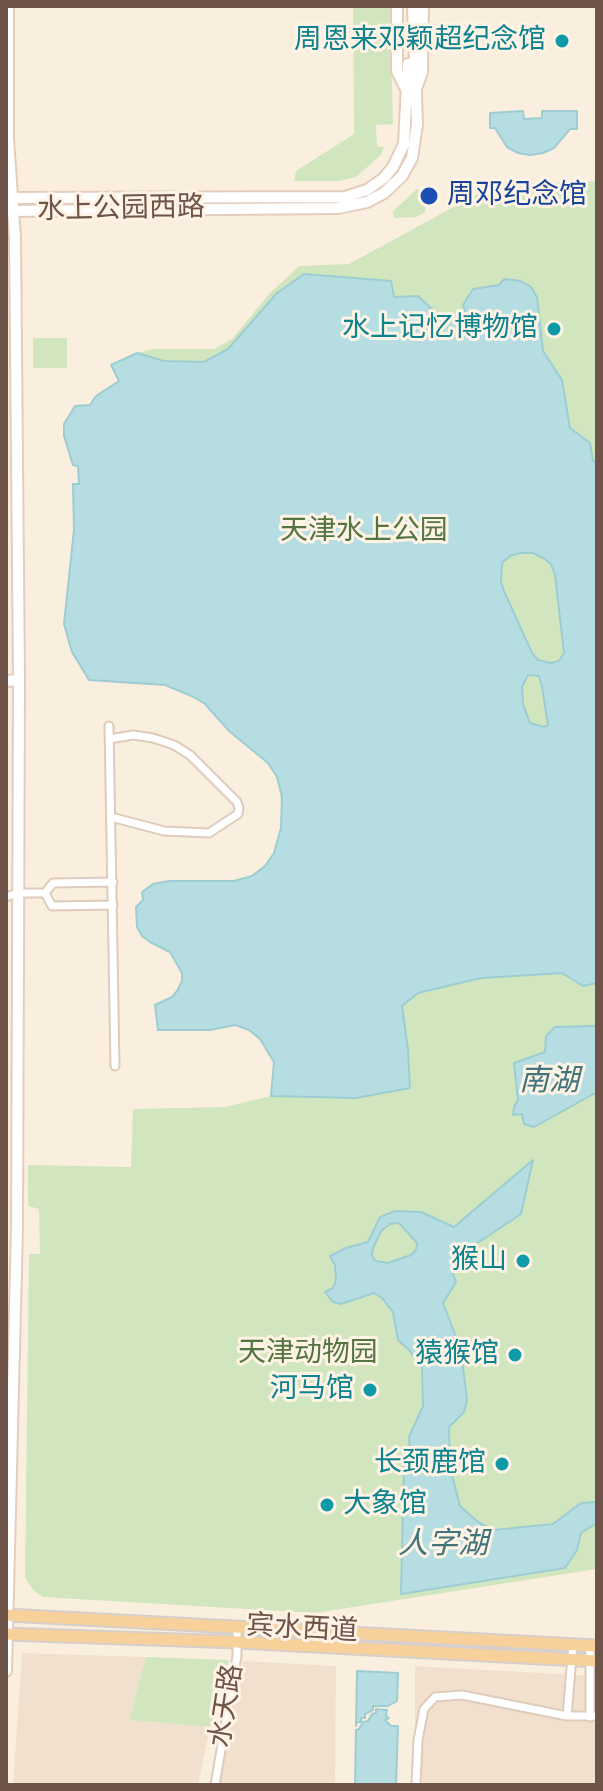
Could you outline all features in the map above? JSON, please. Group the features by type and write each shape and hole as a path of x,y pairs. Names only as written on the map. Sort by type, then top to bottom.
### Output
{"main road":[{"path":"8,6 10,211"},
{"path":"397,6 397,71 411,88 422,72 423,6"},
{"name":"水上公园西路","path":"6,1671 17,1216 19,685 10,211 338,208 359,205 384,193 409,165 416,139 407,6"},
{"name":"水上公园西路","path":"9,198 345,197 367,190 384,178 400,155 411,88 413,6"},
{"path":"6,681 19,685"},
{"path":"6,689 19,685"},
{"name":"宾水西道","path":"7,1615 594,1646"},
{"name":"宾水西道","path":"7,1634 237,1642 594,1661"}],"street":[{"path":"109,726 115,1066"},
{"path":"109,739 133,735 174,745 190,755 237,802 239,808 238,814 223,827 209,833 164,831 111,817"},
{"path":"45,893 53,883 113,882"},
{"path":"6,897 18,893 45,893"},
{"path":"45,893 52,906 113,905"},
{"name":"水天路","path":"215,1785 237,1626"},
{"path":"567,1716 573,1645"},
{"path":"416,1785 418,1740 424,1709 435,1697 462,1695 567,1716 593,1717 594,1646"}],"shaded area":[{"path":"22,1653 146,1657 129,1720 210,1727 198,1785 13,1785"},
{"path":"243,1661 336,1666 335,1785 219,1785"},
{"path":"415,1666 597,1676 597,1785 415,1785"}],"green space":[{"path":"353,6 390,6 393,124 376,125 377,146 384,147 381,155 356,177 339,181 294,181 296,171 354,134"},
{"name":"天津动物园","path":"597,181 597,1569 315,1613 43,1597 33,1590 25,1577 29,1254 40,1254 39,1209 28,1206 28,1165 131,1167 133,1109 225,1107 271,1096 274,1062 260,1039 249,1030 235,1025 158,1030 155,1005 172,997 182,981 182,973 170,952 142,936 137,927 136,907 143,900 142,892 153,884 188,880 235,881 252,876 265,866 274,853 283,813 277,777 268,763 229,731 205,704 165,685 89,680 72,652 64,624 74,530 73,484 79,484 78,466 73,465 64,436 64,424 75,406 90,405 96,396 119,381 111,365 153,349 214,349 232,339 270,293 299,266 349,264 494,185"},
{"path":"417,189 427,195 425,212 416,217 395,218 392,212"},
{"path":"33,338 67,338 67,368 33,368"},
{"path":"146,1657 229,1660 210,1727 129,1720"}],"water":[{"path":"523,111 524,119 542,118 542,111 577,111 577,129 570,129 554,148 543,153 518,153 507,147 495,128 490,128 490,113"},
{"name":"天津水上公园","path":"304,274 391,281 394,297 418,296 432,309 430,318 447,320 466,315 463,305 473,289 499,285 504,279 521,281 531,287 537,297 543,351 562,380 570,428 590,443 593,461 597,464 597,983 583,986 562,973 481,978 418,993 402,1006 410,1088 356,1098 271,1096 274,1062 260,1039 249,1030 235,1025 210,1030 158,1030 155,1005 172,997 182,981 182,973 170,952 142,936 137,927 136,907 143,900 142,892 153,884 169,881 234,881 252,876 265,866 274,853 281,828 282,796 277,777 268,763 229,731 205,704 192,696 165,685 89,680 72,652 64,624 74,530 73,484 79,484 78,466 73,465 64,436 64,424 75,406 90,405 96,396 119,381 111,365 137,353 164,361 204,362 228,349 277,293","holes":["520,553 533,553 543,558 551,564 555,575 564,653 559,661 538,660 532,653 504,591 502,563","528,675 539,676 548,725 544,727 530,723 523,704 522,687"]},
{"name":"南湖","path":"597,1026 597,1092 534,1127 524,1124 522,1114 513,1115 518,1100 514,1063 545,1052 546,1036 555,1027"},
{"name":"人字湖","path":"533,1160 521,1214 476,1244 451,1269 456,1282 443,1303 461,1350 467,1400 464,1412 449,1427 450,1467 460,1506 478,1522 494,1530 553,1524 581,1503 597,1502 597,1523 581,1533 577,1550 565,1568 401,1594 404,1462 410,1451 409,1437 423,1406 422,1368 398,1340 393,1312 382,1298 374,1293 341,1304 333,1302 325,1292 333,1288 336,1280 335,1265 330,1256 368,1242 380,1217 395,1211 421,1212 454,1227","holes":["399,1223 417,1243 411,1255 388,1263 376,1261 372,1256 381,1231 390,1224"]},
{"path":"357,1671 398,1673 397,1701 388,1706 373,1706 373,1710 365,1714 356,1726"},
{"path":"376,1709 387,1710 386,1716 389,1718 385,1720 391,1726 398,1726 396,1785 355,1785 356,1730 376,1713"}],"place":[{"name":"周恩来邓颖超纪念馆","path":"562,41"},
{"name":"周邓纪念馆","path":"429,196"},
{"name":"水上记忆博物馆","path":"554,329"},
{"name":"猴山","path":"523,1261"},
{"name":"猿猴馆","path":"515,1355"},
{"name":"河马馆","path":"370,1390"},
{"name":"长颈鹿馆","path":"502,1464"},
{"name":"大象馆","path":"327,1505"}]}
